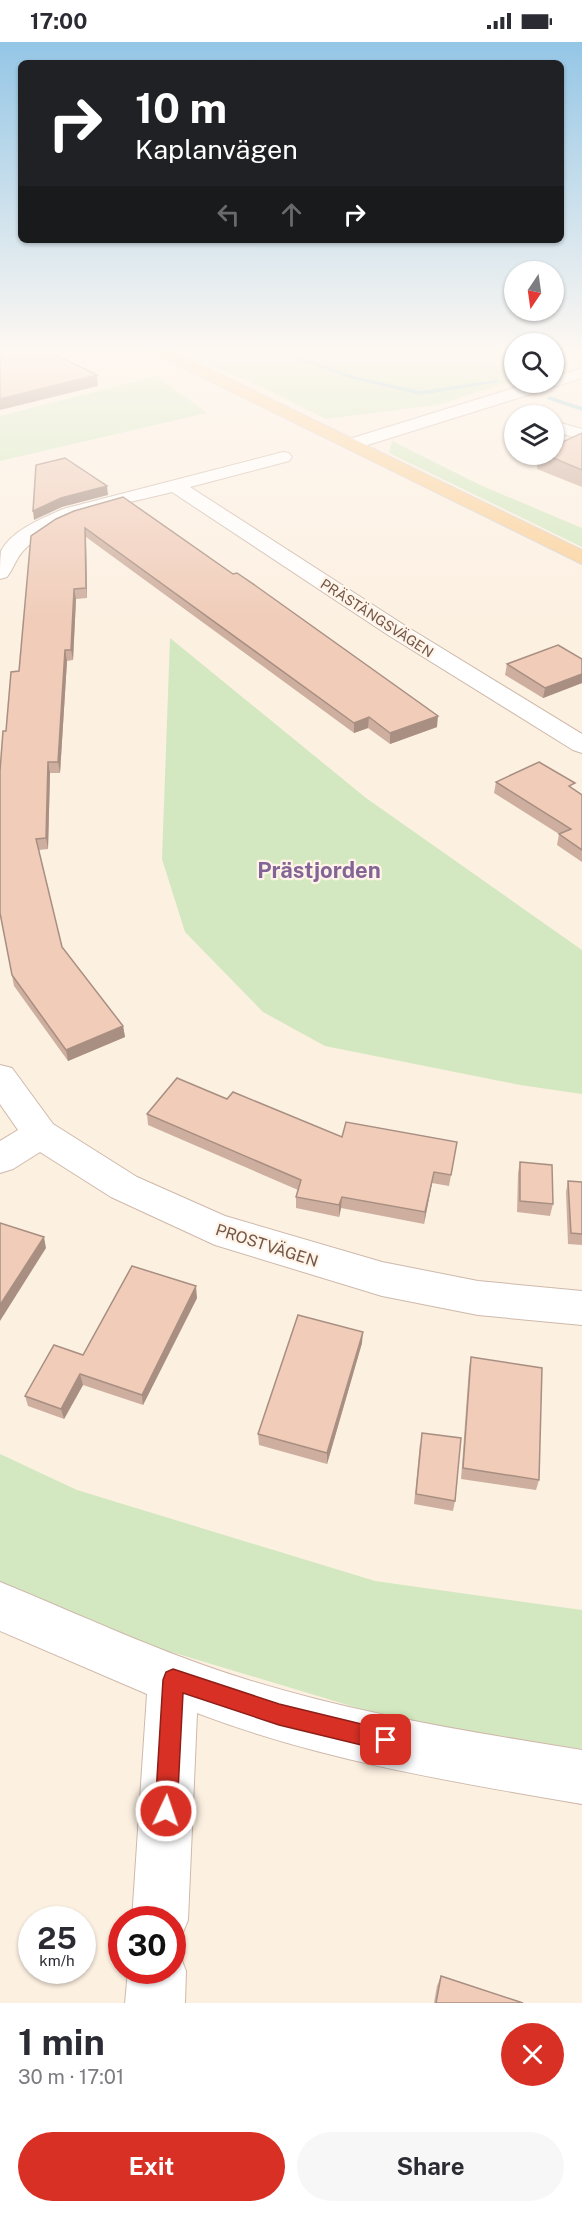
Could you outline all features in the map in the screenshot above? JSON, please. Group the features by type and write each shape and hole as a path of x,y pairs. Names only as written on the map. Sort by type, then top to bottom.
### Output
{"main road":[{"path":"347,442 582,558"}],"street":[{"path":"352,444 360,442"},
{"path":"0,573 4,561 20,541 43,526 70,513 283,457"},
{"name":"PRÄSTÄNGSVÄGEN","path":"175,486 396,630 582,745"},
{"name":"PROSTVÄGEN","path":"0,1077 40,1134 124,1187 215,1229 382,1279 478,1298 582,1308"},
{"path":"0,1159 40,1134"},
{"path":"0,1606 173,1680 279,1714 450,1756 582,1777"},
{"path":"161,1906 173,1680"},
{"path":"155,2003 156,1984"}],"green space":[{"path":"0,442 84,442 0,461"},
{"path":"393,442 480,485 582,528 582,547 389,453"},
{"path":"170,638 366,798 582,950 582,1094 520,1085 325,1046 263,1012 185,932 162,859"},
{"path":"0,1454 77,1490 375,1581 582,1610 582,1749 394,1719 115,1635 0,1589"}],"building":[{"path":"564,442 582,442 582,470 564,462"},
{"path":"65,458 107,486 61,498 33,511 36,465"},
{"path":"123,497 233,574 237,573 256,586 438,716 390,733 369,717 354,723 85,528 86,588 74,589 71,650 65,650 58,762 48,762 46,838 36,839 62,947 123,1026 66,1050 12,975 0,913 0,771 3,731 6,731 11,672 19,671 31,536 56,519 74,511"},
{"path":"558,645 582,659 582,674 545,688 507,664"},
{"path":"539,762 575,783 569,786 582,795 582,850 559,834 571,829 496,782"},
{"path":"177,1078 227,1099 233,1092 342,1137 346,1122 457,1142 451,1175 434,1172 425,1212 342,1197 339,1205 296,1197 301,1180 147,1114"},
{"path":"520,1162 552,1165 553,1204 520,1201"},
{"path":"568,1181 582,1182 582,1234 571,1233"},
{"path":"0,1223 44,1237 0,1305"},
{"path":"132,1266 196,1286 142,1395 80,1374 61,1409 25,1396 54,1345 83,1355"},
{"path":"298,1315 363,1332 327,1453 258,1434"},
{"path":"471,1357 542,1368 539,1480 463,1468"},
{"path":"422,1433 461,1438 455,1501 416,1494"},
{"path":"441,1976 523,2003 436,2003"}],"district":[{"name":"Prästjorden","path":"319,870"}],"route":[{"path":"166,1811 173,1680 279,1714 386,1740"}]}
